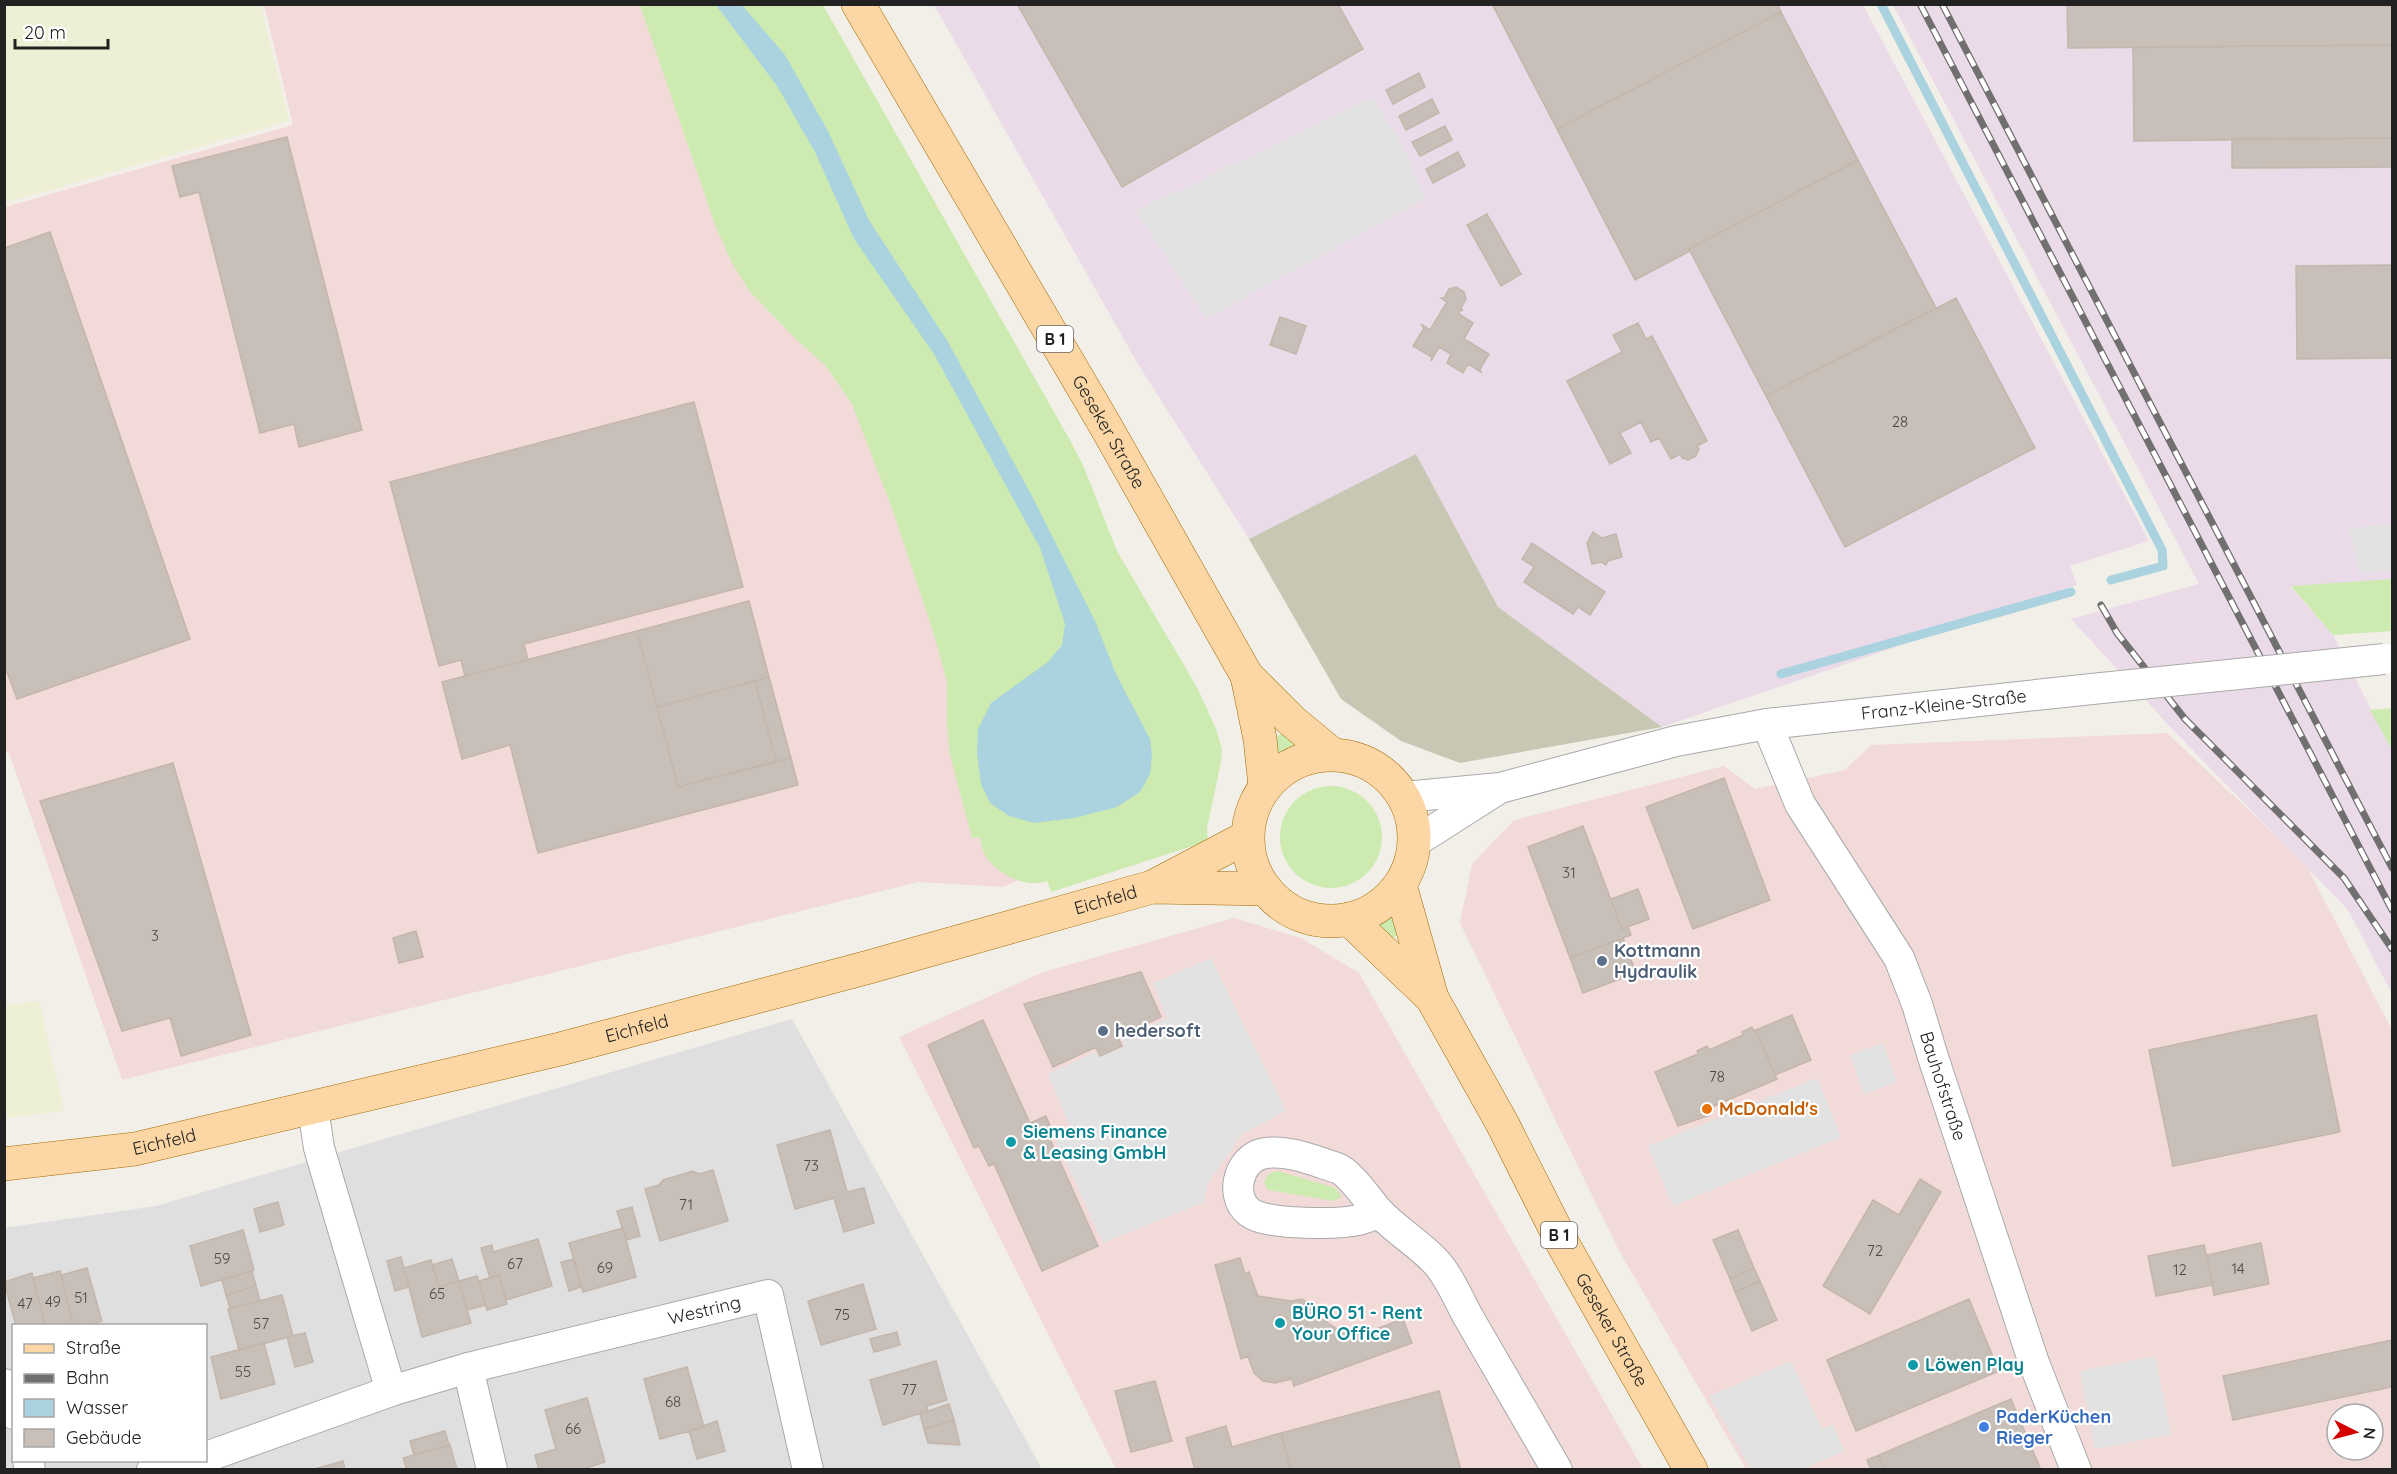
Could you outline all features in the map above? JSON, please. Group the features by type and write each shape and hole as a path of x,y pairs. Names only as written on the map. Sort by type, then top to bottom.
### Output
{"main road":[{"name":"Geseker Straße","path":"858,4 1105,425 1247,676 1292,721 1332,754"},
{"name":"Geseker Straße","path":"1247,676 1260,738 1265,786"},
{"name":"B 1","path":"1332,754 1348,756 1369,763 1390,778 1404,797 1412,819 1414,842 1409,867 1400,885 1385,901 1364,914 1349,919 1315,920 1288,910 1266,890 1252,864 1248,837 1253,809 1265,786 1298,761 1332,754"},
{"path":"1152,887 1248,837"},
{"name":"Geseker Straße","path":"1400,885 1432,998 1502,1123 1564,1246 1691,1470"},
{"name":"Eichfeld","path":"4,1164 135,1149 560,1049 841,975 1152,887 1266,890"},
{"name":"Geseker Straße","path":"1349,919 1432,998"}],"street":[{"name":"Franz-Kleine-Straße","path":"1404,797 1500,788 1676,741 1767,724 2388,658"},
{"name":"Bauhofstraße","path":"1767,724 1800,804 1899,958 1917,1004 2034,1363 2076,1470"},
{"name":"Franz-Kleine-Straße","path":"1414,842 1500,788"},
{"path":"313,1108 319,1148 391,1391"},
{"path":"1380,1213 1437,1262 1557,1470"},
{"name":"Westring","path":"207,1457 391,1391 468,1368 768,1295 808,1470"},
{"path":"468,1368 492,1470"},
{"path":"4,1384 12,1408"},
{"path":"152,1470 188,1462"}],"shaded area":[{"path":"5,4 261,5 289,121 5,203"},
{"path":"264,4 784,5 1157,820 1003,887 918,882 122,1080 9,753 5,752 5,207 293,125"},
{"path":"934,5 1863,5 2149,541 2070,566 2077,585 1662,727 1498,607 1416,455 1249,539 1138,364"},
{"path":"1893,5 2392,5 2392,579 2291,587 2333,635 2392,750 2392,994 2348,910 2174,731 2071,619 2199,584"},
{"path":"1372,97 1403,146 1425,199 1206,319 1136,211 1160,197 1185,189 1225,167 1255,155"},
{"path":"1416,454 1498,607 1662,727 1460,763 1401,741 1341,699 1249,539"},
{"path":"2392,524 2392,570 2359,574 2349,528"},
{"path":"2167,733 2305,863 2392,1030 2392,1469 1746,1469 1618,1249 1460,923 1472,864 1514,820 1724,766 1755,789 1845,770 1871,745"},
{"path":"1234,918 1301,938 1359,973 1643,1469 1116,1469 899,1037 1043,972"},
{"path":"1211,958 1286,1111 1242,1134 1207,1185 1205,1202 1103,1243 1055,1138 1072,1131 1048,1074 1095,1052 1099,1057 1124,1045 1122,1039 1167,1018 1153,983"},
{"path":"39,1001 64,1111 5,1118 5,1005"},
{"path":"792,1019 1042,1469 5,1469 4,1228 156,1206"},
{"path":"1883,1043 1897,1082 1864,1094 1850,1055"},
{"path":"1817,1078 1841,1137 1673,1206 1648,1146"},
{"path":"2155,1356 2171,1434 2095,1449 2080,1371"},
{"path":"1791,1361 1822,1429 1833,1424 1844,1451 1803,1469 1751,1469 1709,1396"}],"green space":[{"path":"640,5 823,5 1071,442 1083,465 1117,551 1198,689 1216,729 1222,749 1207,828 1208,841 1051,892 1047,881 1029,883 1001,872 987,859 980,837 972,838 950,755 947,726 947,681 893,511 852,404 825,365 750,292 731,261 715,225"},
{"path":"2392,579 2392,631 2333,635 2291,586"},
{"path":"2392,708 2392,750 2370,710"},
{"path":"1288,729 1307,751 1292,756 1282,763 1274,738"},
{"path":"1331,786 1351,789 1360,794 1374,808 1379,817 1382,837 1379,857 1374,866 1360,880 1351,885 1331,888 1311,885 1302,880 1288,866 1283,857 1280,837 1283,817 1288,808 1302,794 1311,789"},
{"path":"1387,903 1400,934 1390,940 1369,916"},
{"path":"1278,1171 1336,1188 1342,1197 1333,1201 1268,1190 1264,1183 1266,1178"}],"water":[{"path":"716,5 742,5 785,55 828,131 869,220 948,342 1032,496 1095,621 1116,674 1150,739 1152,754 1150,774 1140,792 1117,807 1074,818 1034,823 1009,816 990,803 981,784 977,754 978,729 991,703 1048,662 1062,645 1065,624 1040,548 934,354 854,239 815,152 777,86"}],"building":[{"path":"1017,4 1338,4 1363,49 1122,187"},
{"path":"1492,4 1777,4 1781,12 1557,129"},
{"path":"2067,4 2392,4 2392,45 2068,48"},
{"path":"1781,12 1858,160 1635,280 1557,129"},
{"path":"2392,45 2392,138 2134,141 2133,47"},
{"path":"1419,73 1425,87 1393,104 1386,90"},
{"path":"1432,99 1439,113 1406,130 1399,116"},
{"path":"1445,126 1452,140 1420,156 1412,142"},
{"path":"287,137 362,430 299,447 294,424 260,433 199,192 180,197 172,166"},
{"path":"2392,138 2392,167 2232,168 2232,139"},
{"path":"1458,152 1465,166 1433,183 1426,169"},
{"path":"1858,160 1936,308 1766,396 1689,249"},
{"path":"1487,214 1521,274 1501,286 1467,225"},
{"path":"50,232 190,639 17,699 4,664 4,248"},
{"path":"2392,265 2392,358 2297,359 2296,266"},
{"path":"1456,287 1464,292 1466,299 1461,308 1463,311 1461,309 1459,314 1473,323 1464,339 1489,354 1480,369 1481,372 1468,364 1463,373 1447,363 1451,354 1439,347 1431,361 1432,357 1413,346 1424,328 1421,324 1430,330 1447,302 1441,298 1444,298 1449,289"},
{"path":"1956,298 2035,448 1845,547 1766,396"},
{"path":"1280,317 1306,326 1296,354 1270,345"},
{"path":"1638,323 1646,339 1652,336 1707,441 1697,446 1699,449 1696,456 1688,460 1682,458 1680,454 1671,459 1659,438 1651,442 1641,422 1620,433 1631,453 1610,464 1567,381 1622,352 1613,335"},
{"path":"694,402 743,587 524,644 528,660 465,676 461,660 439,666 390,482"},
{"path":"1593,532 1602,538 1616,534 1622,557 1608,561 1606,565 1601,562 1592,564 1587,543"},
{"path":"1532,543 1605,592 1590,615 1578,607 1573,614 1524,582 1534,567 1522,559"},
{"path":"749,601 769,677 657,707 637,631"},
{"path":"637,631 678,787 791,758 798,785 538,853 510,745 462,759 442,682"},
{"path":"769,677 791,758 776,761 755,681"},
{"path":"755,681 776,761 678,787 657,707"},
{"path":"173,763 251,1035 181,1056 170,1018 122,1031 40,801"},
{"path":"1724,778 1770,900 1693,929 1646,807"},
{"path":"1583,826 1622,929 1628,927 1631,935 1570,958 1528,847"},
{"path":"1638,889 1649,919 1622,929 1611,899"},
{"path":"416,931 423,957 399,963 393,938"},
{"path":"1623,938 1636,973 1583,993 1570,958"},
{"path":"1141,972 1161,1017 1118,1037 1122,1046 1100,1056 1096,1047 1053,1067 1024,1004"},
{"path":"1792,1015 1811,1060 1775,1075 1756,1030"},
{"path":"2316,1015 2340,1132 2173,1166 2149,1050"},
{"name":"Siemens Finance & Leasing GmbH","path":"983,1020 1030,1123 1046,1116 1054,1135 1049,1137 1098,1246 1042,1271 994,1164 989,1166 979,1146 974,1148 928,1045"},
{"path":"1752,1027 1754,1031 1756,1030 1777,1079 1707,1109 1710,1115 1678,1126 1655,1072 1698,1054 1697,1051 1707,1046 1709,1050 1743,1035 1742,1032"},
{"path":"830,1130 847,1192 864,1188 874,1223 844,1232 834,1198 795,1209 777,1145"},
{"path":"713,1170 728,1221 660,1241 645,1189 659,1185 663,1180 693,1171 699,1174"},
{"path":"1920,1179 1941,1192 1870,1314 1823,1286 1873,1200 1899,1215"},
{"path":"278,1202 284,1225 260,1232 254,1209"},
{"path":"632,1207 640,1236 626,1240 617,1211"},
{"path":"623,1228 636,1277 583,1292 569,1243"},
{"path":"243,1230 254,1270 201,1286 190,1246"},
{"path":"1738,1230 1754,1268 1730,1279 1713,1240"},
{"path":"538,1239 552,1286 506,1300 499,1275 490,1278 481,1248 492,1245 493,1252"},
{"path":"2261,1243 2269,1284 2214,1295 2207,1255"},
{"path":"2204,1245 2213,1285 2156,1296 2148,1256"},
{"path":"401,1257 409,1287 395,1291 387,1261"},
{"name":"BÜRO 51 - Rent Your Office","path":"1240,1258 1245,1274 1249,1272 1258,1296 1291,1301 1302,1299 1307,1302 1312,1312 1343,1333 1363,1328 1365,1333 1403,1319 1412,1343 1294,1386 1292,1379 1275,1383 1263,1381 1254,1373 1248,1356 1241,1359 1215,1265"},
{"path":"452,1259 459,1281 439,1287 432,1265"},
{"path":"574,1259 581,1287 569,1291 561,1262"},
{"path":"431,1260 439,1287 459,1281 471,1323 422,1337 404,1268"},
{"path":"87,1268 102,1321 94,1324 73,1324 61,1275"},
{"path":"1754,1268 1760,1281 1735,1292 1730,1279"},
{"path":"60,1271 73,1324 44,1324 33,1278"},
{"path":"252,1271 256,1286 226,1295 222,1280"},
{"path":"32,1273 45,1324 15,1324 4,1282"},
{"path":"499,1275 507,1304 487,1310 479,1281"},
{"path":"477,1276 486,1305 467,1310 459,1281"},
{"path":"1760,1281 1777,1320 1752,1331 1735,1292"},
{"path":"863,1284 876,1329 821,1345 808,1301"},
{"path":"256,1286 260,1301 230,1308 226,1295"},
{"path":"282,1295 293,1336 239,1350 228,1309"},
{"name":"Löwen Play","path":"1969,1299 1999,1371 1856,1431 1827,1360"},
{"path":"897,1332 900,1345 874,1352 870,1339"},
{"path":"305,1333 313,1362 295,1367 287,1337"},
{"path":"2392,1340 2392,1387 2233,1420 2223,1376"},
{"path":"264,1343 275,1384 221,1399 211,1357"},
{"path":"936,1361 947,1400 927,1406 928,1411 883,1425 870,1380"},
{"path":"687,1367 704,1427 660,1439 644,1379"},
{"path":"1155,1381 1172,1441 1131,1452 1115,1391"},
{"path":"1439,1391 1461,1470 1291,1470 1281,1433"},
{"path":"587,1398 605,1462 580,1470 539,1470 535,1455 556,1449 545,1410"},
{"name":"PaderKüchen Rieger","path":"2011,1399 2041,1470 1885,1470 1879,1455"},
{"path":"949,1404 954,1420 924,1429 920,1414"},
{"path":"954,1420 960,1445 928,1443 924,1429"},
{"path":"717,1421 725,1451 697,1459 689,1431"},
{"path":"1226,1426 1232,1447 1281,1433 1291,1470 1195,1470 1186,1438"},
{"path":"445,1431 449,1445 414,1455 410,1441"},
{"path":"450,1445 457,1470 407,1470 403,1458"},
{"path":"1879,1455 1885,1470 1871,1470 1867,1460"},
{"path":"343,1461 345,1470 311,1470"}],"waterway":[{"path":"1881,4 2162,550 2163,566 2111,580"},
{"path":"1781,674 2071,592"}],"railway":[{"path":"1920,4 2392,910"},
{"path":"1942,4 2392,868"},
{"path":"2101,605 2117,633 2185,719 2344,878 2392,949"}],"place":[{"name":"Kottmann Hydraulik","path":"1602,961"},
{"name":"hedersoft","path":"1103,1031"},
{"name":"McDonald's","path":"1707,1109"},
{"name":"Siemens Finance & Leasing GmbH","path":"1011,1142"},
{"name":"BÜRO 51 - Rent Your Office","path":"1280,1323"},
{"name":"Löwen Play","path":"1913,1365"},
{"name":"PaderKüchen Rieger","path":"1984,1427"}]}
